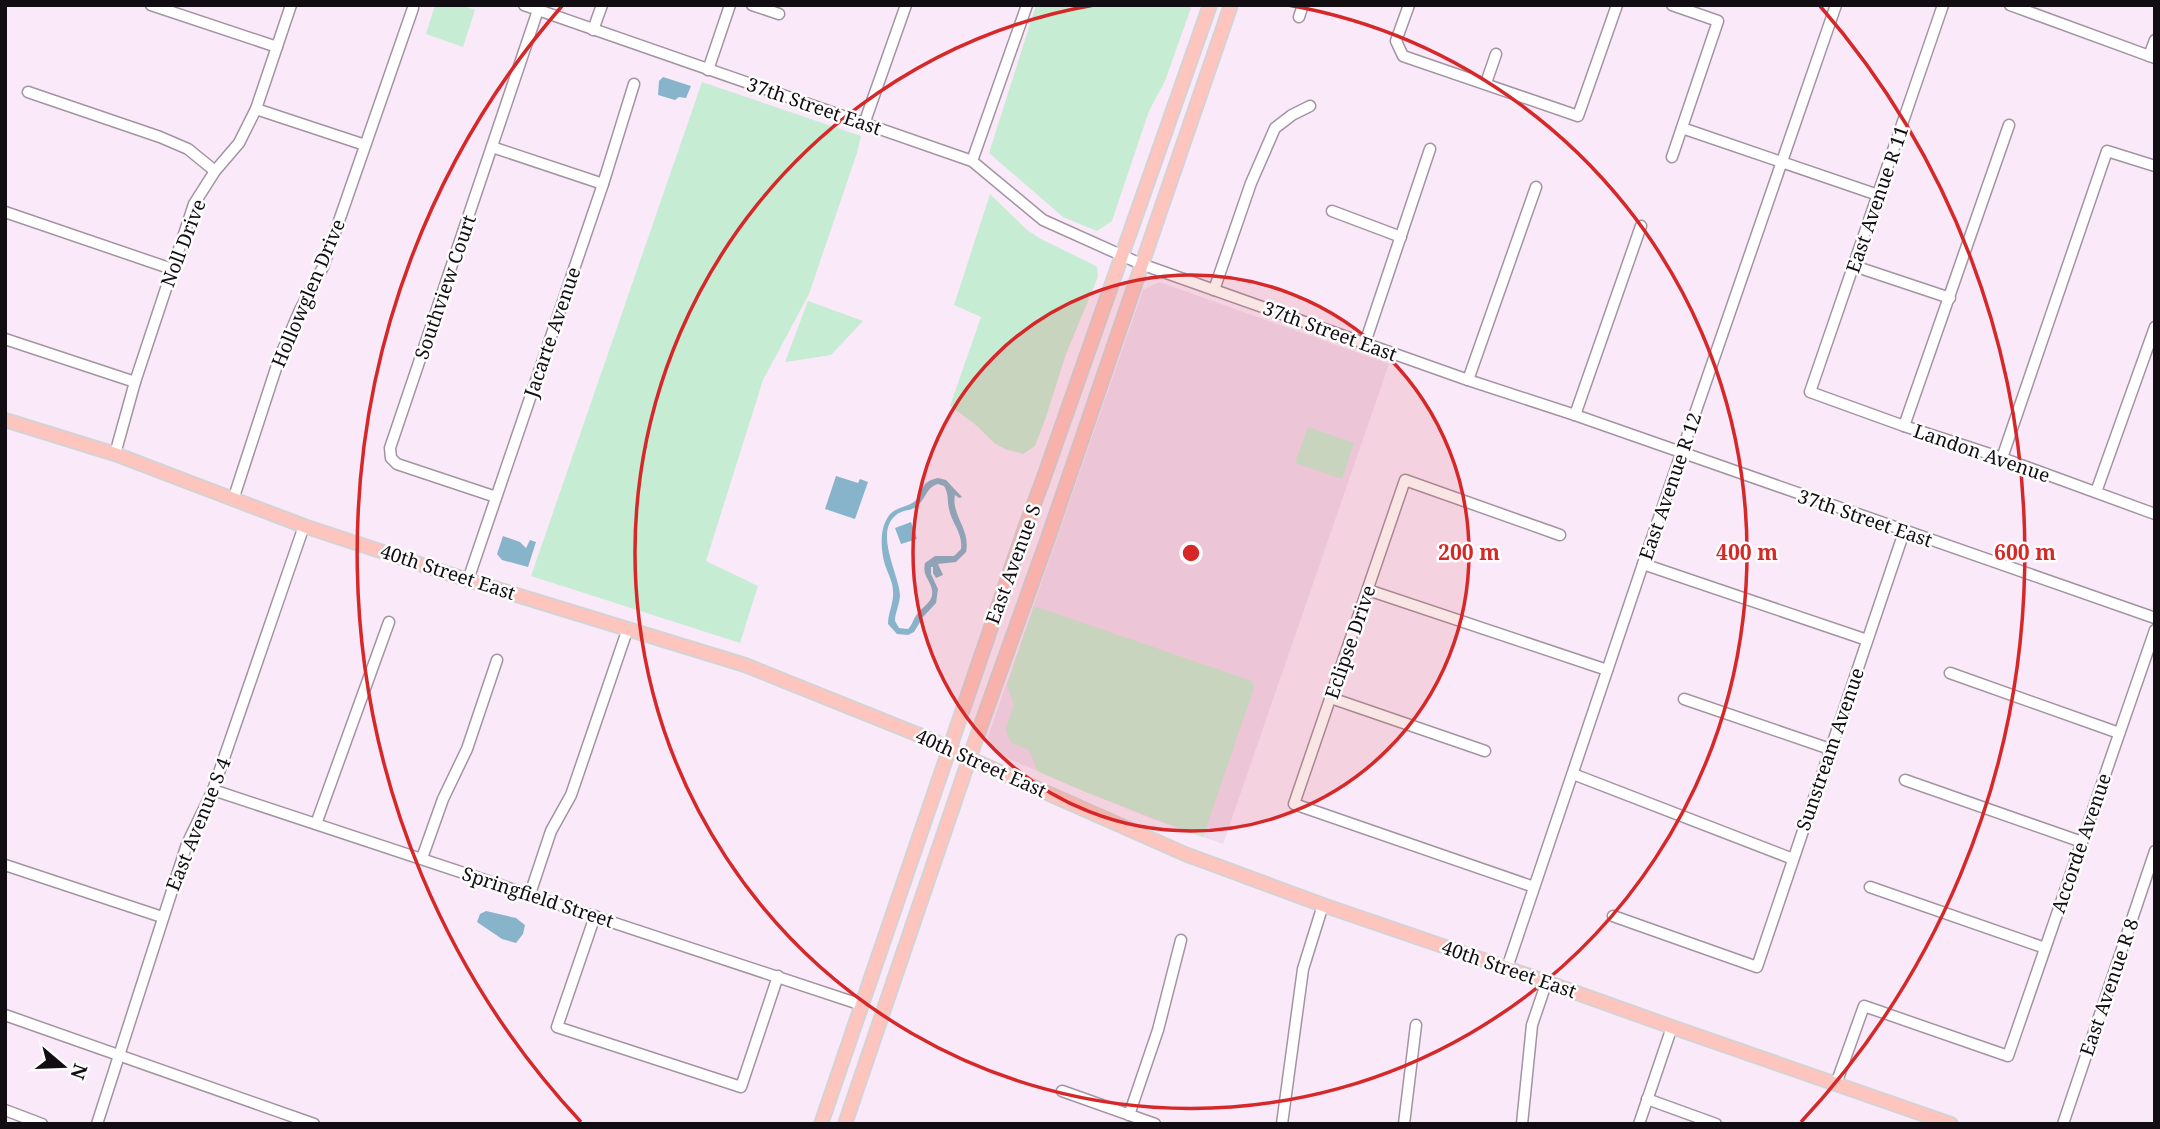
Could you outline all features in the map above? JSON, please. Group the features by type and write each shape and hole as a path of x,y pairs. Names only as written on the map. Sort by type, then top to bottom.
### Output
{"main road":[{"name":"East Avenue S","path":"821,1124 948,749 1210,5"},
{"name":"East Avenue S","path":"845,1124 1231,5"},
{"name":"40th Street East","path":"5,420 115,454 304,526 778,677 934,741 1185,854 1323,905 1951,1124"}],"street":[{"path":"151,5 277,47"},
{"name":"Noll Drive","path":"115,454 135,382 194,204 215,171 239,143 256,109 291,5"},
{"name":"37th Street East","path":"524,5 972,162 1043,220 1141,264 2155,618"},
{"path":"593,30 602,5"},
{"path":"708,70 730,5"},
{"path":"752,5 779,14"},
{"path":"864,124 906,5"},
{"path":"972,162 1027,5"},
{"path":"1299,17 1303,5"},
{"path":"1409,5 1396,41 1403,56 1578,116 1617,5"},
{"path":"1672,5 1718,21 1672,157"},
{"name":"East Avenue R 12","path":"1507,968 1836,5"},
{"name":"East Avenue R 11","path":"1810,392 1943,5"},
{"path":"2010,5 2152,57 2155,40"},
{"name":"Hollowglen Drive","path":"233,500 279,359 300,310 323,267 413,8"},
{"name":"Southview Court","path":"496,497 397,464 391,458 390,449 538,10"},
{"path":"1486,83 1496,54"},
{"name":"Jacarte Avenue","path":"468,580 603,184 634,84"},
{"path":"28,93 160,137 188,149 215,171"},
{"path":"1214,290 1251,183 1275,128 1310,106"},
{"path":"256,109 365,145"},
{"path":"1905,426 2009,125"},
{"path":"1682,128 1878,195"},
{"path":"492,146 603,184"},
{"path":"1365,343 1430,149"},
{"path":"2003,458 2107,151 2155,166"},
{"path":"1468,380 1536,187"},
{"path":"1332,211 1401,237"},
{"path":"5,212 172,269"},
{"path":"1575,415 1641,226"},
{"path":"1854,266 1950,298"},
{"path":"2096,492 2155,327"},
{"path":"5,339 135,382"},
{"name":"Landon Avenue","path":"1810,392 2003,458 2155,514"},
{"name":"Eclipse Drive","path":"1534,887 1294,804 1405,480 1560,535"},
{"name":"East Avenue S 4","path":"97,1124 187,844 213,790 304,526"},
{"name":"Sunstream Avenue","path":"1613,916 1757,967 1904,531"},
{"path":"1643,564 1867,640"},
{"path":"1368,590 1607,670"},
{"path":"316,824 388,622"},
{"path":"530,894 551,831 571,795 628,628"},
{"name":"Accorde Avenue","path":"1836,1084 1864,1006 2008,1056 2155,630"},
{"path":"422,858 443,799 467,749 497,660"},
{"path":"1950,673 2119,733"},
{"path":"1331,698 1485,751"},
{"path":"1684,699 1830,750"},
{"path":"1573,774 1793,859"},
{"path":"1905,780 2082,842"},
{"name":"Springfield Street","path":"213,790 862,1005"},
{"name":"East Avenue R 8","path":"2063,1124 2155,851"},
{"path":"5,865 162,917"},
{"path":"1870,887 2045,948"},
{"path":"1282,1124 1303,969 1323,905"},
{"path":"595,916 557,1027 741,1087 778,976"},
{"path":"1129,1115 1158,1030 1181,940"},
{"path":"1522,1124 1532,1025 1547,981"},
{"path":"5,1015 314,1124"},
{"path":"1404,1124 1416,1025"},
{"path":"1639,1124 1672,1027"},
{"path":"1062,1091 1155,1124"},
{"path":"1647,1099 1716,1124"},
{"path":"5,1110 42,1124"}],"shaded area":[{"path":"1159,282 1389,364 1223,844 1147,817 995,753 988,737 1143,290"}],"green space":[{"path":"435,5 462,5 475,10 463,47 426,34"},
{"path":"1036,5 1192,5 1165,81 1149,111 1112,221 1097,231 1063,217 989,153"},
{"path":"702,82 861,136 809,294 763,380 706,561 758,586 740,643 531,576"},
{"path":"990,194 1027,230 1097,267 1098,277 1066,354 1035,446 1023,454 994,443 976,425 950,406 981,317 954,305"},
{"path":"808,301 863,321 831,355 785,362"},
{"path":"1308,427 1354,443 1342,479 1295,463"},
{"path":"1034,606 1252,681 1254,688 1203,837 1037,771 1027,749 1012,743 1006,728 1014,705 1007,685"}],"water":[{"path":"663,77 691,86 686,98 679,97 675,100 658,95 659,81"},
{"path":"836,476 858,483 860,479 868,482 855,519 825,509"},
{"path":"932,480 946,480 962,497 955,495 955,502 966,537 966,552 956,562 938,564 943,575 936,578 931,567 931,574 938,589 936,603 914,632 908,635 897,634 888,624 893,591 883,553 883,528 891,513 916,500 926,484","holes":["934,486 944,486 961,549 954,556 935,556 925,563 925,574 932,590 931,598 908,629 899,628 895,621 899,586 889,554 887,532 898,513 916,507"]},
{"path":"911,522 917,539 901,544 895,528"},
{"path":"503,536 520,542 526,548 530,540 536,542 528,567 502,560 497,554"},
{"path":"486,911 516,918 525,925 523,934 516,943 502,939 477,922 480,914"}]}
